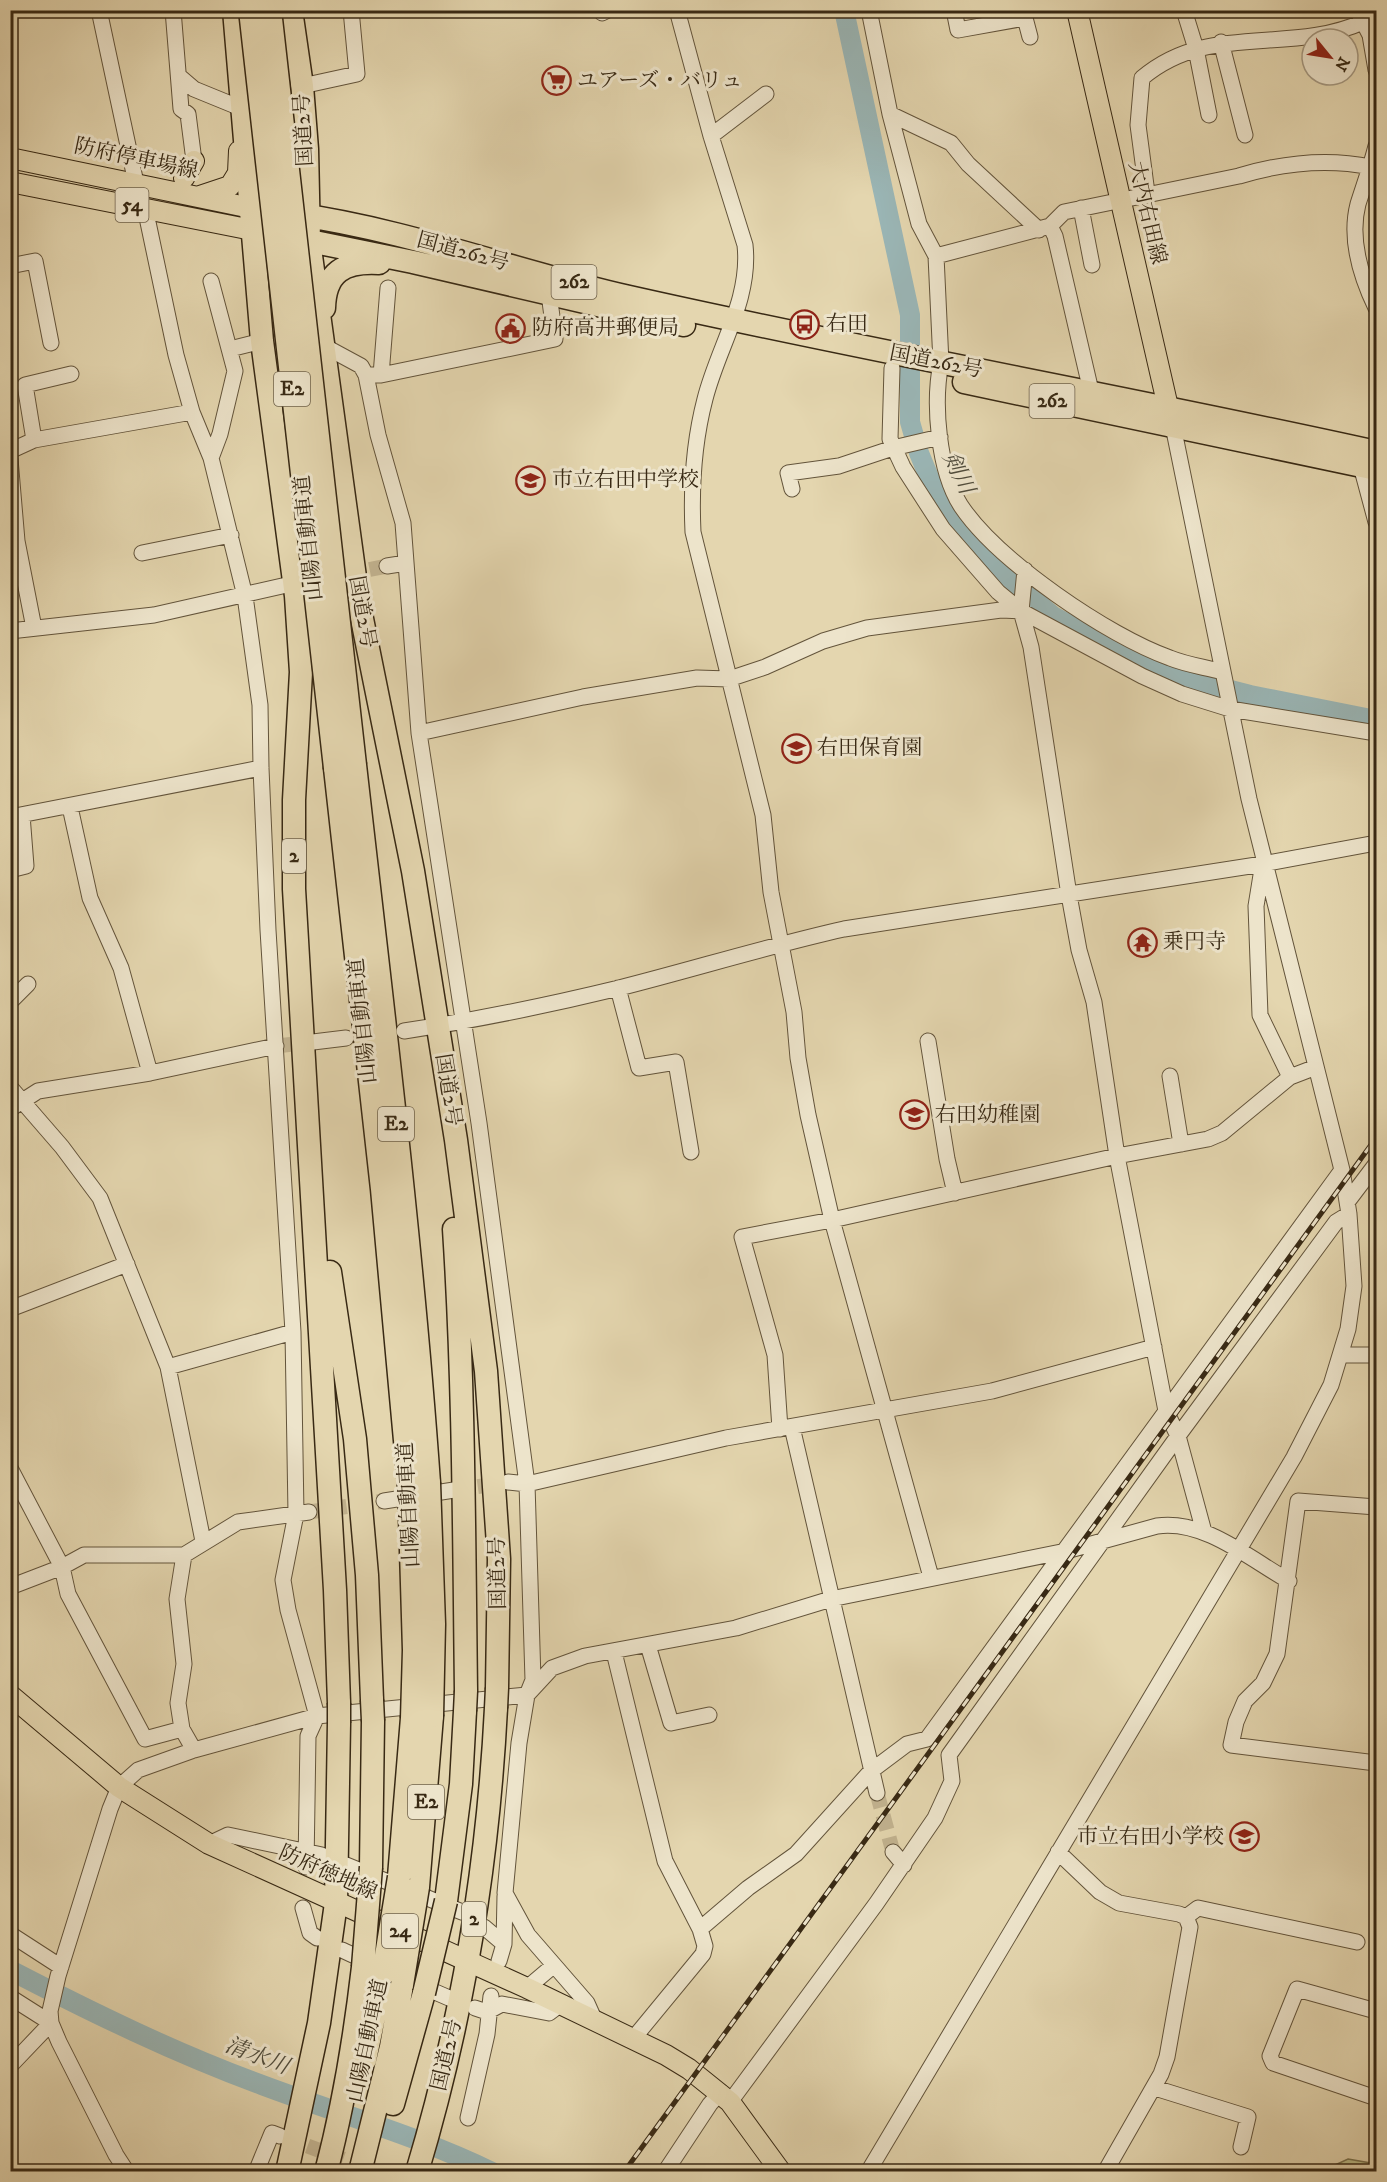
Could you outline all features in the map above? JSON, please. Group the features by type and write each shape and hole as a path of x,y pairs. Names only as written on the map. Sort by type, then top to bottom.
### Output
{"highway":[{"name":"2","path":"234,10 262,341 296,597 301,672 294,800 294,889 335,1579 339,1713 336,1904 308,2082 287,2172"},
{"name":"山陽自動車道","path":"250,10 345,766 404,1198 420,1354 414,1638 422,1717 408,1882 342,2129 335,2172"},
{"name":"山陽自動車道","path":"270,10 345,766"},
{"name":"国道2号","path":"291,10 302,86 307,149 307,216 358,599 413,871 467,1217 493,1444 499,1558 497,1698 489,1810 468,1961 430,2127 419,2165"},
{"name":"国道262号","path":"252,219 307,216 339,222 448,247 731,327"},
{"name":"国道262号","path":"252,219 310,242 413,262 549,294 731,327 895,364 1091,391 1171,416"},
{"path":"273,426 278,335 290,280 310,242 339,222"},
{"path":"324,338 324,297 334,274 346,265 413,262"},
{"name":"国道262号","path":"936,369 1171,416 1371,462"},
{"path":"384,2109 454,1906 466,1701 466,1508 461,1335 453,1216 440,1093 442,1060"},
{"path":"308,1122 355,1439 367,1575 373,1710 371,1867 383,1975"},
{"name":"山陽自動車道","path":"360,2172 374,2142 384,2109 383,1975"},
{"path":"326,2172 342,2129"},
{"path":"371,2172 374,2142"}],"main road":[{"name":"大内右田線","path":"1077,10 1171,416"},
{"path":"194,161 188,189 230,186 238,173 239,141 244,117"},
{"name":"防府停車場線","path":"10,158 136,183 188,189 252,219"},
{"name":"54","path":"10,182 145,208 252,219"},
{"name":"防府徳地線","path":"10,1695 119,1787 209,1844 336,1904 527,1988 689,2069 725,2097 781,2172"}],"street":[{"path":"99,10 136,183"},
{"path":"173,10 181,109 188,114 194,161"},
{"path":"302,86 357,74 351,10"},
{"path":"677,10 711,136 745,245 746,279 704,400 692,502 693,532 763,815 771,892 794,1012 798,1058 808,1115 832,1220 931,1577"},
{"path":"869,10 890,114 919,224 936,256 936,369 940,437 947,471 960,505 1025,573 1112,632 1171,659 1223,674"},
{"path":"954,10 958,30 1025,18 1030,37"},
{"path":"1184,10 1196,49 1209,115"},
{"path":"1148,193 1138,125 1142,78 1161,62 1221,42 1280,41 1322,34 1361,16 1377,70"},
{"path":"1221,42 1245,135"},
{"path":"180,77 194,89 244,117"},
{"path":"711,136 766,94"},
{"path":"890,114 951,143 968,164 1055,236 1091,391"},
{"path":"1377,146 1358,206 1356,231 1357,250 1364,282 1377,308"},
{"path":"936,256 1044,228 1064,212 1239,176 1266,168 1345,162 1371,167"},
{"path":"145,208 192,412 211,458 231,536 245,596 261,705 261,768 302,1513 283,1580 288,1610 317,1716 308,1736 306,1867"},
{"path":"1081,208 1092,266"},
{"path":"10,266 35,261 51,343"},
{"path":"211,281 235,370 220,434 211,458"},
{"path":"388,288 374,375 378,435 403,524 419,733 509,1332 527,1484 533,1680 527,1695 519,1743 506,1893 504,1944 499,1961"},
{"path":"324,338 374,375 555,339 549,294"},
{"path":"230,349 262,341"},
{"path":"895,364 889,413 890,439 893,448 943,529 998,592 1142,676 1182,694 1377,733"},
{"path":"34,440 25,385 71,374"},
{"path":"10,451 34,440 192,412"},
{"path":"868,2172 1317,1416 1341,1355 1348,1329 1354,1286 1349,1207 1342,1170 1263,864 1171,416"},
{"path":"792,489 789,473 839,466 893,448 940,437"},
{"path":"10,459 17,541 34,628"},
{"path":"1371,462 1377,522"},
{"path":"142,553 231,536"},
{"path":"387,566 405,562"},
{"path":"1025,573 1022,606 1031,647 1069,895 1079,950 1094,1002 1117,1156 1166,1411 1178,1436 1204,1532"},
{"path":"10,631 154,615 291,584"},
{"path":"419,733 583,697 697,678 729,679 765,667 823,641 867,628 1022,606"},
{"path":"10,870 26,866 16,816 261,768"},
{"path":"70,807 90,898 121,968 150,1073"},
{"path":"404,1030 462,1022 618,988 780,943 844,928 1069,895 1377,843"},
{"path":"1263,864 1256,906 1260,1015 1290,1077"},
{"path":"10,1002 28,984"},
{"path":"618,988 639,1068 676,1062 692,1152"},
{"path":"313,1042 346,1038"},
{"path":"928,1041 947,1160 955,1192"},
{"path":"16,1104 38,1091 150,1073 276,1046"},
{"path":"878,1793 831,1599 786,1428 775,1355 742,1237 832,1220 1117,1156 1181,1144 1222,1133 1290,1077 1316,1068"},
{"path":"1170,1076 1181,1144"},
{"path":"10,1087 16,1104 100,1198 168,1367 203,1541"},
{"path":"665,2172 904,1865 935,1818 952,1781 949,1755 1178,1436 1349,1207 1360,1185 1377,1164"},
{"path":"700,1929 748,1888 796,1854 871,1771 907,1744 927,1739 1342,1170"},
{"path":"1360,1185 1377,1182"},
{"path":"10,1309 127,1264"},
{"path":"168,1367 293,1332"},
{"path":"508,1482 527,1484 714,1441 992,1391 1154,1347"},
{"path":"1341,1355 1377,1355"},
{"path":"10,1468 62,1567 68,1594 145,1739 182,1729"},
{"path":"384,1501 454,1490"},
{"path":"1377,1507 1299,1501 1277,1654 1263,1683 1245,1701 1236,1722 1231,1745 1377,1763"},
{"path":"10,1587 62,1567 84,1555 184,1555 203,1541 238,1522 302,1513"},
{"path":"10,2066 50,2017 59,1971 110,1809 119,1787 138,1770 194,1750 317,1716 527,1695 552,1668 585,1656 736,1628 831,1599 1066,1551 1171,1524 1204,1532 1288,1581"},
{"path":"184,1555 177,1599 184,1664 178,1703 182,1729 194,1750"},
{"path":"648,1645 671,1723 709,1715"},
{"path":"614,1652 665,1861 700,1929 705,1946 703,1954 633,2039"},
{"path":"209,1844 228,1835 307,1849 322,1854"},
{"path":"893,1852 904,1865"},
{"path":"1058,1852 1100,1892 1119,1903 1186,1917 1198,1908 1357,1942"},
{"path":"346,1865 454,1906"},
{"path":"506,1893 528,1935 587,2003 595,2021"},
{"path":"303,1908 310,1933 317,1938"},
{"path":"1105,2172 1155,2088 1167,2057 1190,1927 1186,1917"},
{"path":"484,1927 504,1944"},
{"path":"10,1934 59,1971"},
{"path":"342,1950 449,1998"},
{"path":"527,1988 553,1966"},
{"path":"1377,2011 1297,1989 1270,2056 1273,2063 1377,2098"},
{"path":"10,1996 50,2017 116,2155 127,2172"},
{"path":"468,2118 487,2034 481,2010 491,1996"},
{"path":"481,2010 502,2004 549,2013 561,2004"},
{"path":"1155,2088 1248,2117 1241,2147"},
{"path":"256,2172 272,2133 280,2136"}],"green space":[{"path":"1348,2159 1376,2164 1376,2171 1322,2171"}],"waterway":[{"name":"剣川","path":"844,10 910,315 910,422 919,453 938,499 996,567 1053,616 1156,671 1250,695 1376,720"},
{"name":"清水川","path":"10,1970 103,2017 198,2060 407,2136 492,2172"}],"tunnel":[{"path":"347,574 387,566"},
{"path":"276,1046 312,1042"},
{"path":"455,1490 502,1483"},
{"path":"309,1512 384,1501"},
{"path":"877,1793 893,1852"},
{"path":"286,2138 378,2172"}],"railway":[{"path":"624,2172 1376,1138"}],"place":[{"name":"ユアーズ・バリュ","path":"556,81"},
{"name":"右田","path":"805,324"},
{"name":"防府高井郵便局","path":"511,328"},
{"name":"市立右田中学校","path":"531,480"},
{"name":"右田保育園","path":"796,748"},
{"name":"乗円寺","path":"1142,942"},
{"name":"右田幼稚園","path":"914,1115"},
{"name":"市立右田小学校","path":"1245,1837"}]}
